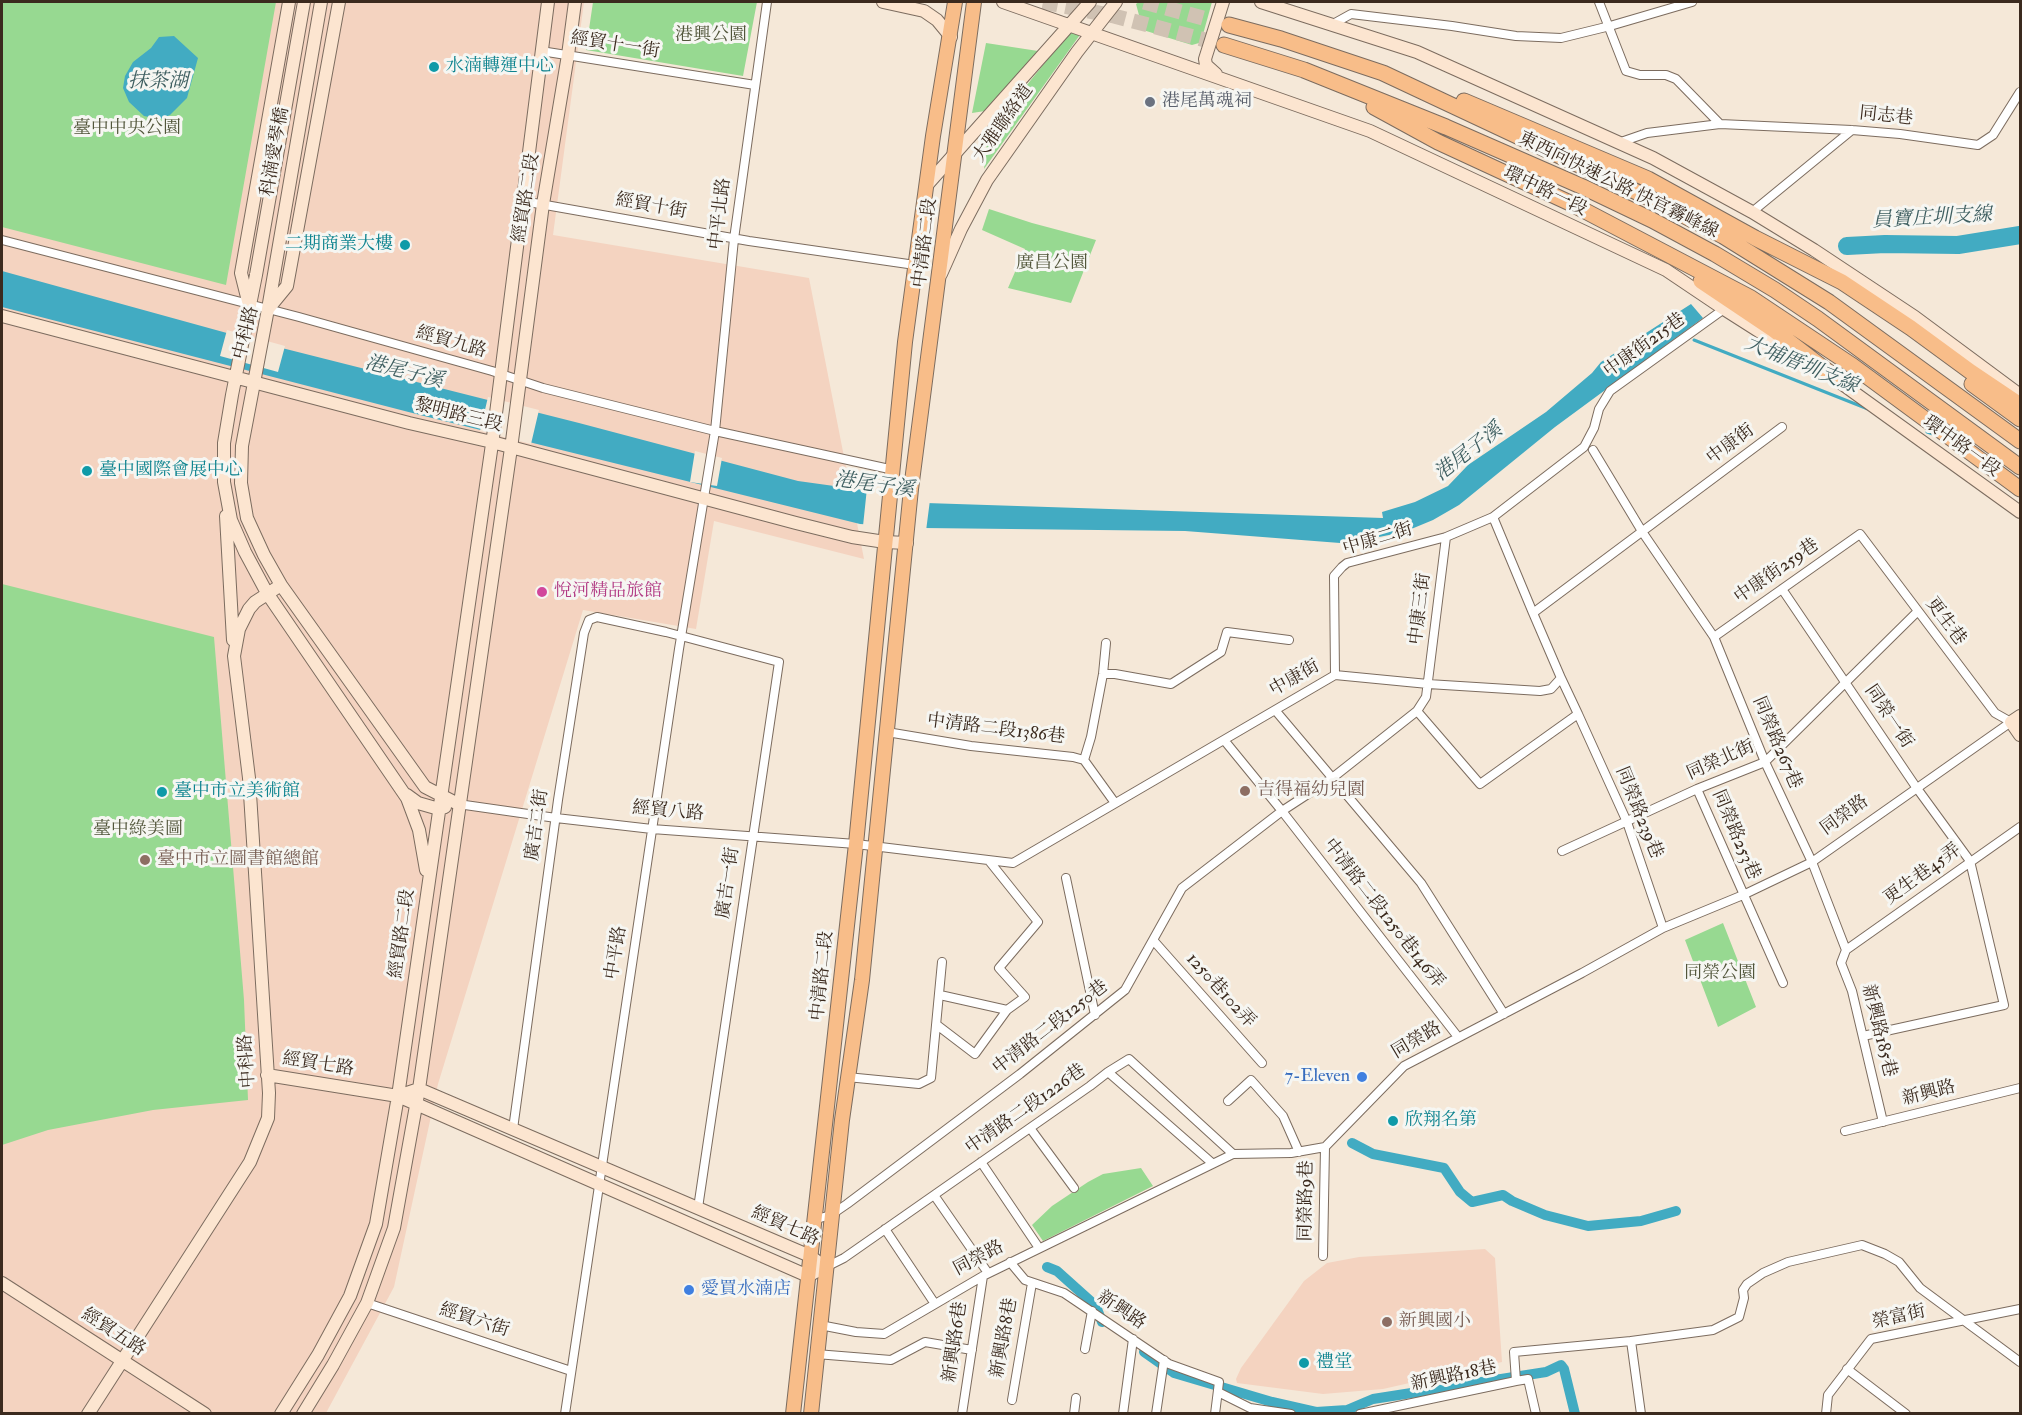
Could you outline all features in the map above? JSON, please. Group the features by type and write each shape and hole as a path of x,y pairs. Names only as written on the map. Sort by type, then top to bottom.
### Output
{"highway":[{"name":"東西向快速公路 快官霧峰線","path":"1229,25 1281,39 1383,73 1590,169 1723,236 1829,303 2020,441"},
{"name":"東西向快速公路 快官霧峰線","path":"1224,45 1304,70 1446,127 1652,220 1775,290 2020,467"},
{"path":"1304,70 1438,141 1570,203 1751,298 1853,366 2020,489"},
{"path":"1383,73 1484,108 1648,179 1770,246 1842,282 2020,405"},
{"path":"1634,236 1774,330 1834,377"},
{"path":"1770,246 1914,342 2020,419"}],"main road":[{"name":"中清路二段","path":"793,1413 856,844 915,265 955,2"},
{"name":"中清路二段","path":"812,1413 831,1215 847,1077 862,980 911,489 974,2"}],"street":[{"name":"中科路","path":"88,1413 250,1162 268,1118 249,778 234,656 224,482 224,443 248,309 241,273 289,2"},
{"name":"科湳愛琴橋","path":"248,309 286,115 304,2"},
{"name":"科湳愛琴橋","path":"267,315 321,2"},
{"name":"中科路","path":"234,656 239,628 244,616 255,603 281,585 247,518 241,483 242,446 267,315 287,286 339,2"},
{"name":"經貿路二段","path":"281,1413 318,1355 354,1286 376,1224 398,1096 493,440 548,2"},
{"name":"經貿路二段","path":"303,1413 367,1303 394,1228 419,1089 458,804 512,443 543,204 575,2"},
{"name":"中平北路","path":"713,443 734,239 767,2"},
{"path":"883,2 924,11 937,20 951,37"},
{"name":"環中路一段","path":"1003,2 1370,130 1666,270 1800,358 1834,377 2020,512"},
{"name":"大雅聯絡道","path":"926,186 1090,2"},
{"name":"大雅聯絡道","path":"939,278 987,180 1091,33 1116,2"},
{"path":"1218,76 1206,65 1205,59 1223,2"},
{"path":"1261,2 1416,52 1621,142 1752,212 1883,295 2020,395"},
{"path":"1599,2 1626,71 1640,75 1665,75 1676,79 1720,124"},
{"path":"1333,24 1351,14 1547,39 1562,38 1610,26 1692,2"},
{"name":"經貿十一街","path":"541,51 755,85"},
{"name":"同志巷","path":"1621,142 1647,133 1720,124 1900,134 1978,146 1993,135 2020,92"},
{"path":"1752,212 1852,130"},
{"name":"經貿十街","path":"523,201 734,239 915,265"},
{"name":"經貿九路","path":"2,240 267,315 502,374 543,388 715,431 894,470"},
{"name":"中康街215巷","path":"1492,517 1584,447 1594,428 1599,408 1610,391 1724,309"},
{"name":"黎明路三段","path":"2,316 254,382 512,443 705,494 829,531 885,542 907,543"},
{"name":"中康街","path":"1533,613 1782,427"},
{"name":"中平路","path":"565,1413 681,636 713,443"},
{"path":"1593,450 1643,532 1714,637"},
{"name":"中科路","path":"224,482 231,520 267,593"},
{"path":"1492,517 1562,678"},
{"name":"中康二街","path":"1335,675 1334,576 1347,563 1419,546 1492,517"},
{"name":"中康街259巷","path":"1714,637 1860,534"},
{"name":"更生巷","path":"1860,534 1995,713 2016,719"},
{"name":"中康三街","path":"1428,684 1446,537"},
{"name":"經貿八路","path":"281,585 425,787 458,804"},
{"name":"同榮一街","path":"1782,589 1916,787 1970,861"},
{"path":"267,593 404,792 419,830 428,886"},
{"name":"同榮北街","path":"1562,851 1697,789 1765,762 1917,612"},
{"name":"廣吉二街","path":"513,1129 584,633 589,620 597,617 681,636"},
{"path":"1103,674 1171,684 1221,652 1227,632 1289,640"},
{"name":"廣吉一街","path":"681,636 779,662 698,1208"},
{"name":"同榮路267巷","path":"1714,637 1765,762 1812,862 1846,950"},
{"path":"1084,760 1091,737 1103,674 1106,643"},
{"name":"中康街","path":"876,847 1013,863 1335,675 1540,691 1551,689 1562,678"},
{"name":"同榮路239巷","path":"1562,678 1627,822 1663,928"},
{"name":"中清路二段1250巷","path":"813,1220 831,1215 1020,1074 1125,990 1182,888 1282,811 1331,779 1417,711 1426,697 1428,684"},
{"path":"1275,710 1421,883 1504,1014"},
{"path":"1417,711 1480,784 1578,714"},
{"path":"2016,719 2020,735"},
{"name":"同榮路","path":"820,1325 856,1332 884,1334 985,1275 1233,1154 1291,1153 1325,1147 1404,1066 1663,928 1743,895 1812,862 2016,719"},
{"name":"中清路二段1386巷","path":"887,732 971,746 1084,760 1115,803"},
{"name":"中清路二段1250巷146弄","path":"1224,740 1458,1037"},
{"name":"同榮路253巷","path":"1697,789 1783,983"},
{"path":"404,792 418,803 439,808"},
{"name":"經貿八路","path":"439,808 458,804 652,829 876,847"},
{"name":"更生巷45弄","path":"1846,950 2020,827"},
{"path":"1863,1035 2004,1005 1970,861"},
{"path":"937,1025 975,1054 1007,1010 1025,997 999,968 1038,922 990,862"},
{"path":"1066,878 1095,1015"},
{"name":"1250巷102弄","path":"1153,940 1262,1064"},
{"name":"新興路185巷","path":"1846,950 1841,963 1852,991 1883,1122"},
{"path":"847,1077 919,1084 931,1078 942,962"},
{"path":"940,995 1007,1010"},
{"name":"中清路二段1226巷","path":"825,1267 844,1258 1129,1059 1233,1154"},
{"path":"1108,1072 1212,1163"},
{"name":"經貿七路","path":"267,1075 398,1096 808,1276 825,1267 810,1256 419,1089 398,1096"},
{"path":"1228,1101 1251,1080 1283,1116 1299,1152"},
{"name":"新興路","path":"1845,1131 2020,1088"},
{"path":"1030,1128 1074,1188"},
{"name":"同榮路9巷","path":"1323,1256 1325,1147"},
{"path":"981,1162 1039,1248"},
{"path":"934,1195 985,1275"},
{"path":"885,1229 935,1304"},
{"name":"新興路18巷","path":"1360,1413 1516,1381 1514,1352 1631,1341 1713,1330 1739,1317 1744,1298 1743,1290 1747,1284 1762,1273 1788,1262 1862,1245 1899,1262 1920,1288 1965,1321"},
{"name":"新興路","path":"1010,1263 1024,1280 1064,1293 1169,1364 1219,1382 1218,1392"},
{"name":"新興路6巷","path":"962,1413 985,1275"},
{"name":"經貿五路","path":"2,1283 206,1413"},
{"name":"新興路8巷","path":"1012,1400 1032,1283"},
{"name":"經貿六街","path":"367,1303 571,1371"},
{"name":"榮富街","path":"1826,1413 1828,1395 1871,1339 2020,1309"},
{"path":"1084,1349 1092,1311"},
{"path":"1965,1321 2020,1362"},
{"path":"1123,1413 1133,1339"},
{"path":"1631,1341 1641,1413"},
{"path":"816,1354 891,1360 925,1342 972,1350"},
{"path":"1156,1413 1164,1360"},
{"path":"1847,1370 1906,1413"},
{"path":"1516,1381 1528,1379 1536,1413"},
{"path":"1215,1413 1218,1392 1250,1408 1291,1413"},
{"path":"1074,1413 1076,1398"}],"shaded area":[{"path":"2,2 584,2 553,235 809,278 864,559 714,521 696,629 583,610 438,1084 394,1287 326,1413 2,1414"},
{"name":"新興國小","path":"1485,1249 1495,1258 1502,1362 1383,1389 1323,1394 1237,1383 1236,1379 1241,1368 1304,1281 1327,1263 1359,1257"}],"green space":[{"name":"臺中中央公園","path":"2,2 276,2 226,285 2,227"},
{"name":"港興公園","path":"593,2 757,2 743,76 586,50"},
{"path":"1139,2 1212,2 1202,38 1199,43 1192,45 1143,30 1136,4"},
{"path":"1073,28 1082,32 984,169 988,133"},
{"path":"986,43 1038,51 985,111 972,113"},
{"name":"廣昌公園","path":"989,209 1096,240 1071,303 1008,288 1025,249 982,230"},
{"name":"臺中綠美圖","path":"2,584 214,637 244,1000 248,1100 153,1110 48,1130 2,1145"},
{"name":"同榮公園","path":"1723,923 1756,1007 1718,1027 1685,940"},
{"path":"1141,1168 1153,1186 1043,1241 1032,1225 1052,1206 1103,1174"}],"water":[{"name":"抹茶湖","path":"174,36 198,58 187,98 170,115 160,119 144,116 129,102 123,88 125,76 133,62 151,48 159,37"},
{"path":"2,271 274,346 798,481 863,490 926,503 1383,518 1382,512 1415,502 1448,486 1468,465 1546,412 1592,373 1601,362 1691,304 1703,318 1555,427 1459,505 1433,520 1404,532 1379,537 1372,542 1353,544 1185,531 924,528 860,524 424,416 2,307"}],"pier":[{"path":"227,330 285,346 278,372 220,356"},
{"path":"488,397 539,410 531,444 480,431"},
{"path":"695,451 722,458 717,486 690,482"},
{"path":"867,488 930,500 926,531 863,526"}],"waterway":[{"name":"員寶庄圳支線","path":"1847,246 1958,245 2020,235"},
{"name":"大埔厝圳支線","path":"1694,340 1868,409"},
{"name":"大埔厝圳支線","path":"1927,432 1933,434"},
{"path":"1352,1143 1373,1154 1444,1168 1460,1192 1472,1202 1503,1195 1545,1215 1588,1226 1641,1221 1676,1211"},
{"path":"1047,1267 1057,1271 1096,1306 1102,1322"},
{"path":"1144,1352 1174,1373 1272,1402 1316,1412 1347,1410 1373,1399 1546,1372 1561,1365 1575,1414"}],"tunnel":[{"path":"1043,2 1114,16 1224,45"},
{"path":"1144,2 1229,25"}],"place":[{"name":"水湳轉運中心","path":"434,67"},
{"name":"港尾萬魂祠","path":"1150,102"},
{"name":"二期商業大樓","path":"405,245"},
{"name":"臺中國際會展中心","path":"87,471"},
{"name":"悅河精品旅館","path":"542,592"},
{"name":"吉得福幼兒園","path":"1245,791"},
{"name":"臺中市立美術館","path":"162,792"},
{"name":"臺中市立圖書館總館","path":"145,860"},
{"name":"7-Eleven","path":"1362,1077"},
{"name":"欣翔名第","path":"1393,1121"},
{"name":"愛買水湳店","path":"689,1290"},
{"name":"新興國小","path":"1387,1322"},
{"name":"禮堂","path":"1304,1363"}],"water label":[{"name":"港尾子溪","path":"404,373"},
{"name":"港尾子溪","path":"1469,453"},
{"name":"港尾子溪","path":"874,486"}]}
